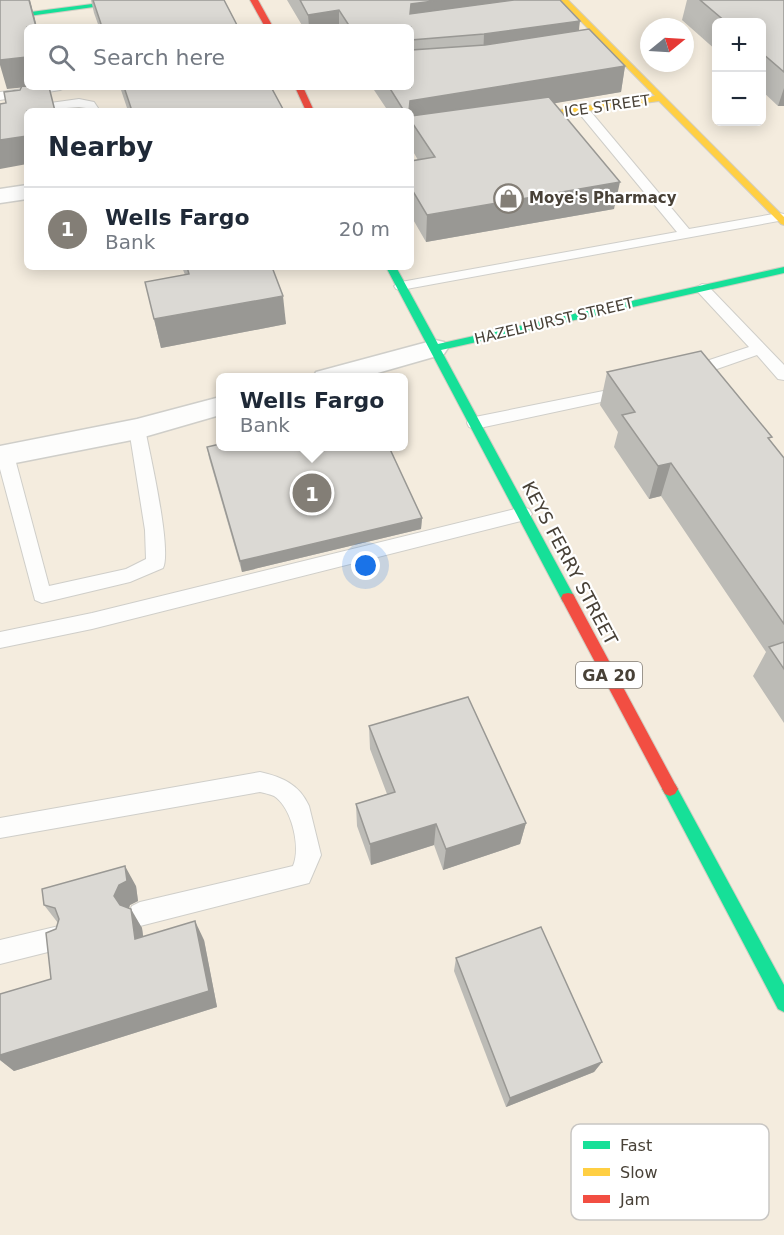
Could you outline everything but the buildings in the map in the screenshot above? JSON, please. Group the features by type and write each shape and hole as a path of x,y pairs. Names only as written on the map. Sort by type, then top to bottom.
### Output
{"main road":[{"path":"0,18 140,0"},
{"path":"254,0 267,24"},
{"path":"568,8 604,47 661,98 781,219"},
{"path":"301,90 309,108"},
{"name":"ICE STREET","path":"502,121 661,98"},
{"name":"KEYS FERRY STREET","path":"393,270 523,514 776,969 784,1002"},
{"name":"HAZELHURST STREET","path":"435,348 784,270"}],"street":[{"path":"0,196 24,192"},
{"name":"HAZELHURST STREET","path":"344,373 435,348"},
{"path":"3,455 137,429 216,407"}],"lane":[{"path":"0,96 40,90"},
{"path":"43,108 79,103 90,105 92,108"},
{"path":"582,109 687,235"},
{"path":"0,114 24,111"},
{"path":"401,286 781,219"},
{"path":"702,288 784,375"},
{"path":"672,378 759,349"},
{"path":"475,423 640,388"},
{"path":"3,455 42,595 130,575 156,562 154,530 137,429"},
{"path":"0,640 92,621 523,514"},
{"path":"0,828 237,784 260,782 280,787 298,806 309,855 301,875 140,914"},
{"path":"0,952 59,938"}],"shaded area":[{"path":"0,0 784,0 784,1235 0,1235"}],"traffic: fast":[{"path":"0,18 140,0"},
{"path":"393,270 568,598"},
{"path":"435,348 784,270"},
{"path":"670,789 784,1003"}],"traffic: slow":[{"path":"564,0 784,222"},
{"path":"518,119 661,98"}],"traffic: jam":[{"path":"254,0 267,24"},
{"path":"300,90 309,108"},
{"path":"568,598 670,789"}],"place":[{"name":"Moye's Pharmacy","path":"508,198"},
{"name":"Wells Fargo","path":"312,493"}]}
